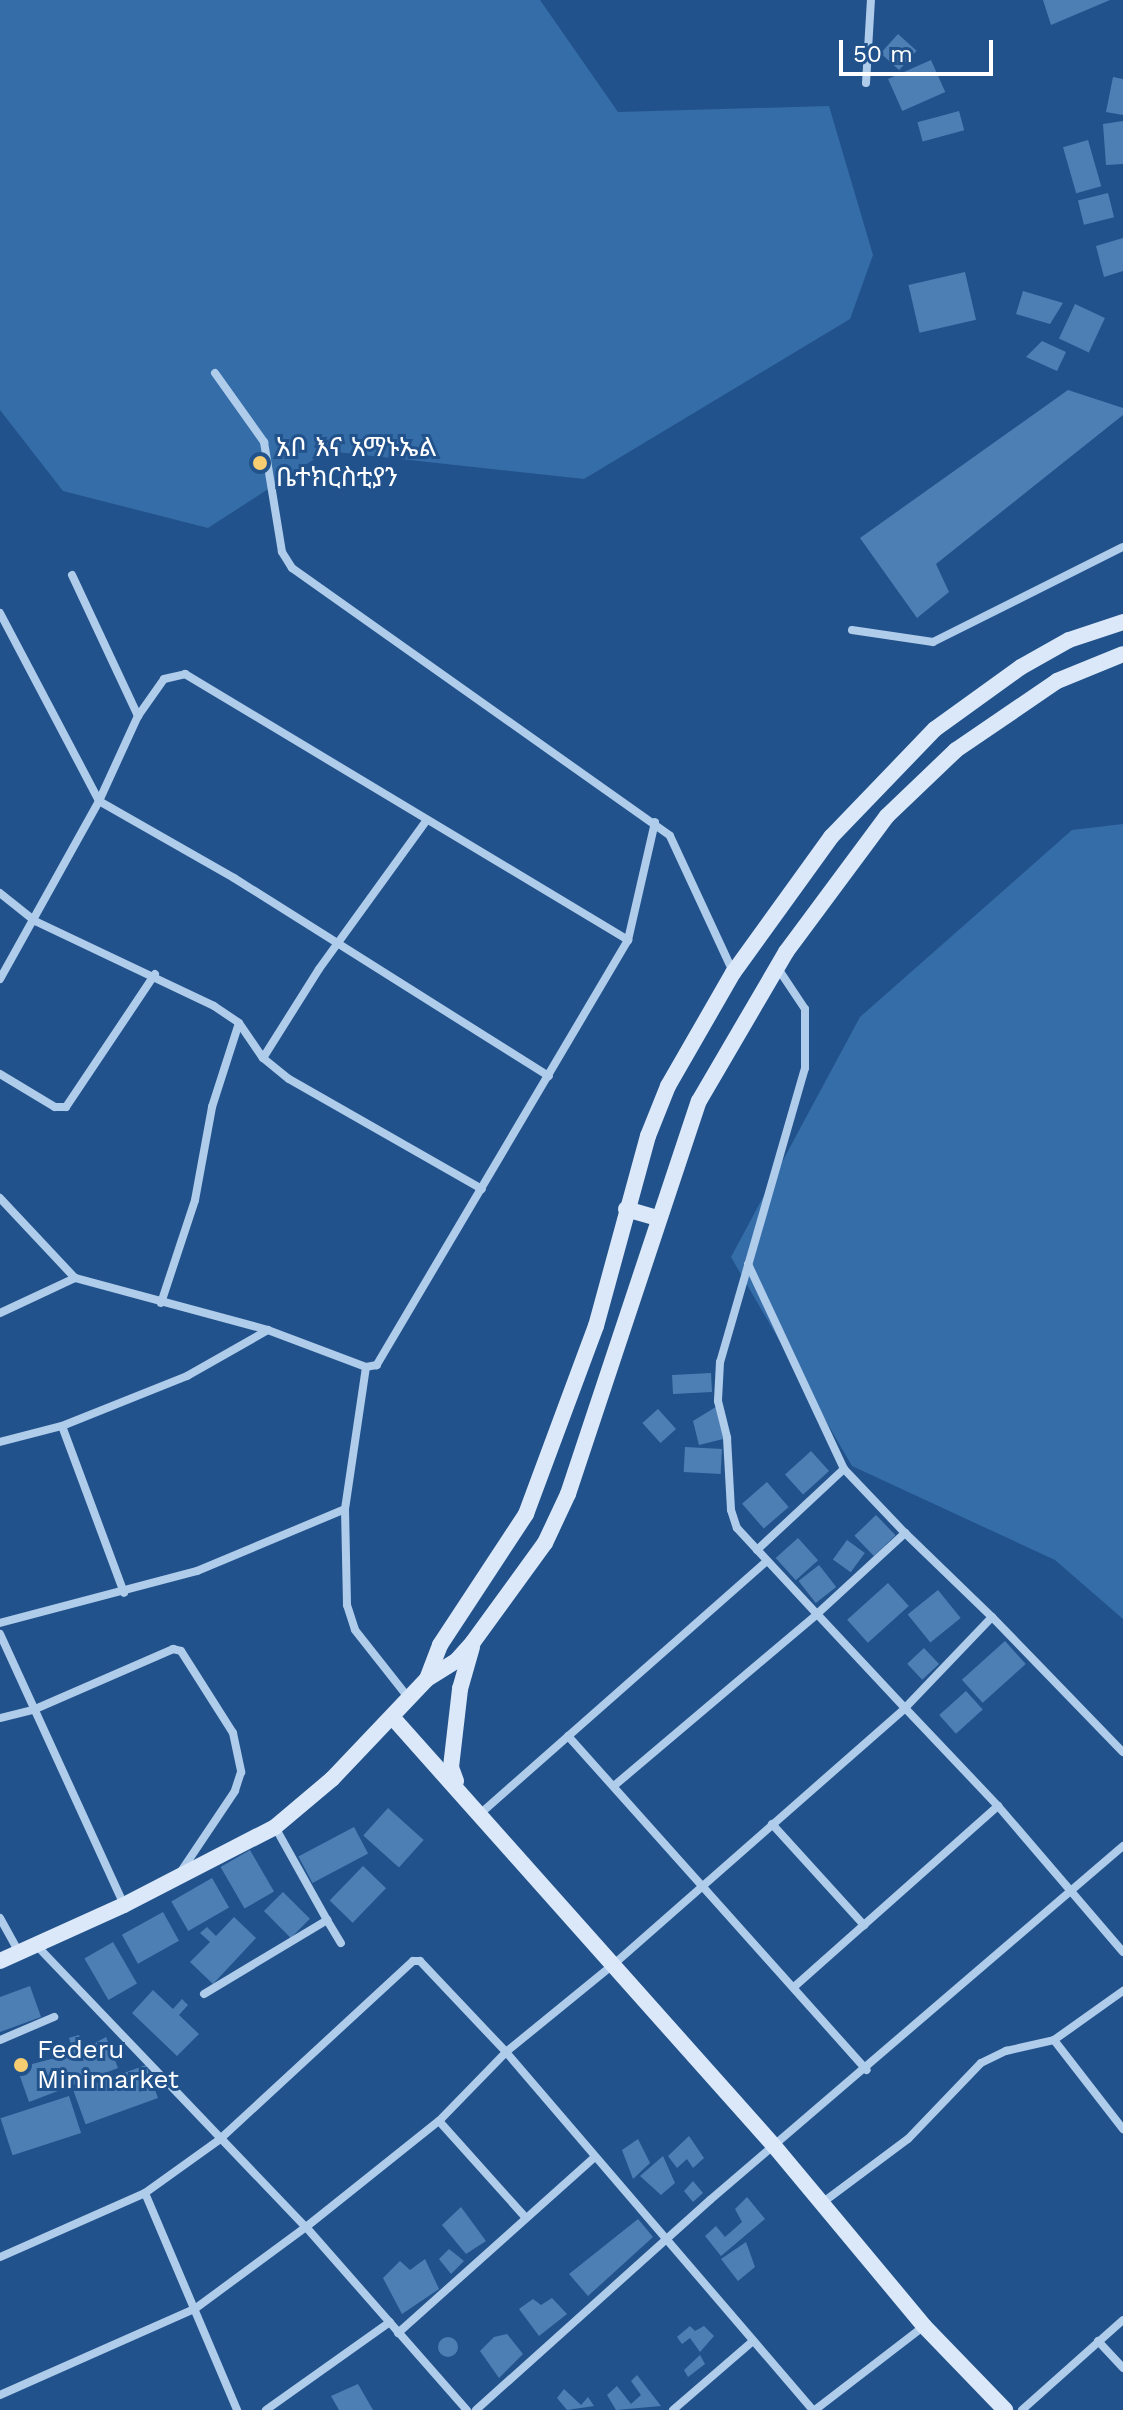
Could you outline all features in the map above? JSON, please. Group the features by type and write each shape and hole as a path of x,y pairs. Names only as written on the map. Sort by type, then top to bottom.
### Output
{"main road":[{"path":"427,1679 440,1645 526,1514 596,1326 626,1209 668,1086 733,973 831,837 935,729 1033,661 1069,640 1123,622"},
{"path":"0,1961 38,1947 275,1827 394,1719 408,1697 427,1679 457,1660 473,1642 545,1543 568,1494 699,1101 781,960 887,816 956,750 1057,681 1123,654"},
{"path":"626,1209 658,1218"},
{"path":"458,1786 451,1767 460,1689 473,1642"},
{"path":"394,1719 458,1786 775,2147 924,2326 1005,2410"}],"street":[{"path":"866,83 871,0"},
{"path":"215,373 264,442 282,552 292,568 655,822 681,850 733,973"},
{"path":"852,630 933,642 1123,547"},
{"path":"72,575 138,716"},
{"path":"0,613 99,801 234,878 336,947 549,1076"},
{"path":"0,979 99,801 138,716 164,679 185,674 628,940"},
{"path":"263,1058 336,947 427,820"},
{"path":"0,1198 75,1278 268,1330 366,1367 385,1359 628,940 655,822"},
{"path":"0,893 35,921 155,974 239,1023 263,1058 289,1079 482,1189"},
{"path":"781,960 805,1009 805,1068 720,1362 718,1401 727,1438 731,1510 737,1528 998,1806 1123,1952"},
{"path":"0,1074 55,1107 66,1107 155,974"},
{"path":"161,1303 195,1200 212,1107 239,1023"},
{"path":"748,1263 844,1469 1123,1752"},
{"path":"0,1313 75,1278"},
{"path":"0,1442 62,1426 187,1376 268,1330"},
{"path":"366,1367 345,1509 347,1605 355,1630 408,1697"},
{"path":"62,1426 124,1593"},
{"path":"757,1550 844,1469"},
{"path":"0,1623 124,1593 212,1565 345,1509"},
{"path":"615,1785 817,1614 905,1533"},
{"path":"481,1813 767,1561"},
{"path":"0,2395 196,2308 306,2227 439,2121 506,2052 614,1964 905,1708 992,1617"},
{"path":"0,1634 124,1905"},
{"path":"0,1718 33,1710 173,1649 187,1659 233,1733 241,1772 235,1791 177,1878"},
{"path":"568,1736 867,2070"},
{"path":"794,1987 998,1806"},
{"path":"772,1824 864,1925"},
{"path":"275,1827 341,1943"},
{"path":"476,2410 666,2240 867,2070 1123,1846"},
{"path":"0,1918 20,1954"},
{"path":"204,1994 327,1920"},
{"path":"38,1947 219,2140 306,2227 467,2410"},
{"path":"0,2257 145,2193 219,2140 413,1961 429,1967 506,2052 814,2410 924,2326"},
{"path":"822,2203 916,2131 981,2063 1006,2051 1054,2040 1123,1991"},
{"path":"0,2040 54,2017"},
{"path":"1054,2040 1123,2129"},
{"path":"439,2121 526,2218"},
{"path":"398,2333 595,2157"},
{"path":"145,2193 237,2410"},
{"path":"1022,2410 1123,2320"},
{"path":"266,2410 390,2322"},
{"path":"673,2410 753,2341"},
{"path":"1098,2341 1123,2368"}],"shaded area":[{"path":"0,0 540,0 618,112 829,106 873,255 850,319 584,479 327,451 208,528 63,491 0,410"},
{"path":"1123,824 1123,1619 1055,1560 852,1466 731,1257 860,1017 1072,830"}],"building":[{"path":"1043,0 1110,0 1051,25"},
{"path":"898,34 917,51 899,70 881,53"},
{"path":"931,60 945,92 902,111 888,79"},
{"path":"1113,77 1123,79 1123,115 1106,112"},
{"path":"959,111 964,130 923,141 917,122"},
{"path":"1123,121 1123,164 1106,165 1103,124"},
{"path":"1088,140 1101,186 1076,193 1063,147"},
{"path":"1108,193 1114,217 1084,225 1078,200"},
{"path":"1123,238 1123,271 1104,277 1096,246"},
{"path":"965,272 976,320 920,333 908,285"},
{"path":"1023,291 1063,303 1050,324 1016,314"},
{"path":"1075,304 1105,318 1089,352 1059,338"},
{"path":"1042,341 1066,352 1057,371 1026,357"},
{"path":"1068,390 1123,408 1123,415 936,564 949,592 917,618 860,538"},
{"path":"711,1373 712,1392 673,1394 672,1375"},
{"path":"719,1405 727,1438 699,1445 693,1421"},
{"path":"658,1409 676,1429 660,1443 642,1423"},
{"path":"685,1447 722,1449 721,1474 684,1472"},
{"path":"811,1451 829,1471 803,1494 785,1474"},
{"path":"767,1482 789,1507 764,1529 742,1504"},
{"path":"876,1515 895,1535 874,1556 854,1536"},
{"path":"798,1538 818,1560 796,1580 776,1558"},
{"path":"847,1540 865,1553 851,1572 833,1559"},
{"path":"819,1565 836,1587 816,1603 799,1581"},
{"path":"888,1583 909,1606 868,1643 847,1620"},
{"path":"938,1590 961,1618 930,1643 908,1615"},
{"path":"1005,1641 1026,1664 983,1703 962,1680"},
{"path":"924,1648 939,1664 922,1680 907,1664"},
{"path":"966,1691 983,1710 956,1734 939,1715"},
{"path":"388,1808 424,1840 399,1868 363,1835"},
{"path":"354,1827 368,1853 312,1883 298,1857"},
{"path":"250,1850 274,1892 245,1909 221,1867"},
{"path":"363,1866 386,1888 353,1923 330,1901"},
{"path":"212,1878 229,1907 188,1931 171,1902"},
{"path":"283,1892 310,1919 291,1938 264,1911"},
{"path":"163,1912 179,1941 138,1964 122,1935"},
{"path":"234,1917 256,1938 213,1984 190,1962 210,1942 200,1933 207,1927 216,1936"},
{"path":"113,1942 137,1984 108,2000 84,1958"},
{"path":"30,1986 41,2017 0,2032 0,1997"},
{"path":"153,1990 173,2009 182,1999 188,2005 179,2015 199,2034 177,2056 132,2013"},
{"path":"79,2035 83,2050 106,2037 118,2068 29,2102 17,2068 74,2053 69,2038"},
{"path":"146,2065 158,2098 86,2124 74,2091"},
{"path":"69,2096 81,2133 13,2155 1,2118"},
{"path":"689,2136 704,2158 693,2168 687,2159 677,2168 668,2156"},
{"path":"638,2139 650,2163 633,2179 622,2150"},
{"path":"663,2156 675,2183 661,2195 640,2176"},
{"path":"693,2181 703,2193 693,2202 684,2191"},
{"path":"747,2197 765,2219 721,2256 705,2236 716,2226 725,2237 742,2222 735,2209"},
{"path":"461,2207 486,2241 466,2254 442,2225"},
{"path":"638,2219 653,2237 588,2296 569,2274"},
{"path":"746,2242 755,2267 738,2281 721,2259"},
{"path":"449,2249 464,2261 451,2274 439,2259"},
{"path":"425,2259 439,2289 402,2314 383,2278 400,2261 410,2270"},
{"path":"552,2298 567,2314 539,2336 519,2309 533,2299 541,2305"},
{"path":"690,2326 695,2331 704,2326 714,2336 700,2352 690,2338 682,2344 677,2337"},
{"path":"507,2334 523,2354 499,2378 480,2351 494,2337"},
{"path":"448,2337 455,2340 458,2347 455,2354 448,2357 441,2354 438,2347 441,2340"},
{"path":"700,2355 705,2364 688,2377 684,2370"},
{"path":"637,2375 661,2406 616,2410 607,2395 617,2386 631,2404 641,2395 631,2381"},
{"path":"358,2384 373,2410 339,2410 331,2396"},
{"path":"564,2389 581,2405 588,2397 594,2406 567,2410 557,2398"}],"place":[{"name":"አቦ እና አማኑኤል ቤተክርስቲያን","path":"260,463"},
{"name":"Federu Minimarket","path":"21,2065"}]}
